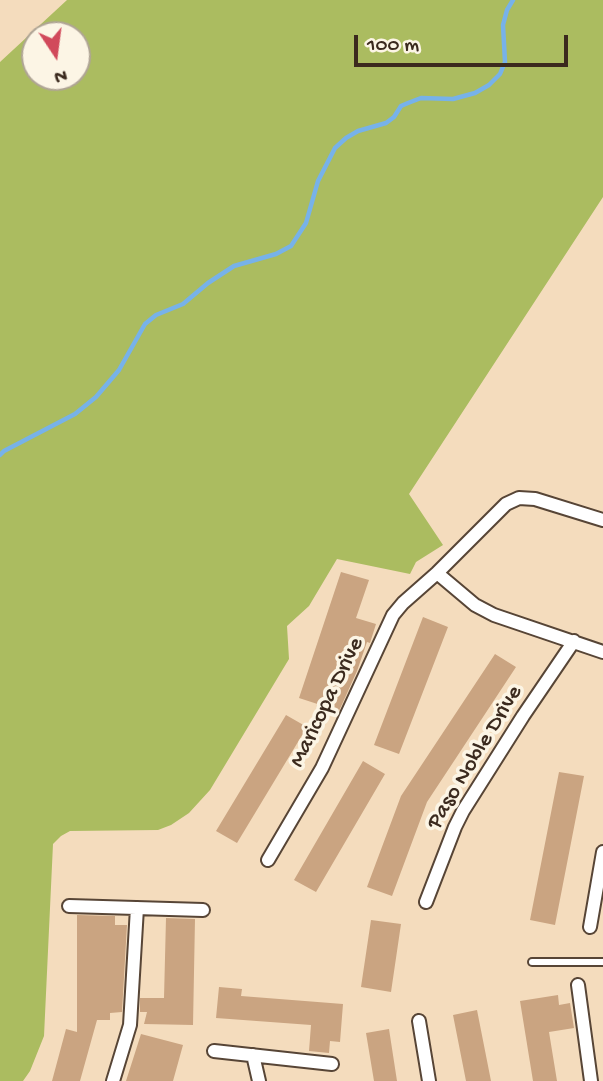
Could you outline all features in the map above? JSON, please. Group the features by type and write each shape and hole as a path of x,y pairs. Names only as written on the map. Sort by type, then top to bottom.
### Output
{"street":[{"name":"Maricopa Drive","path":"268,860 337,739 393,615 403,603 506,504 519,498 535,499 603,520"},
{"path":"437,573 464,597 494,615 603,652"},
{"name":"Paso Noble Drive","path":"426,902 454,827 463,811 574,641"},
{"path":"590,928 603,852"},
{"path":"69,906 203,910"},
{"path":"113,1081 130,1025 137,908"},
{"path":"578,985 591,1081"},
{"path":"419,1021 429,1081"},
{"path":"214,1051 332,1064"},
{"path":"253,1055 258,1081"}],"lane":[{"path":"532,962 603,962"}],"green space":[{"path":"67,0 603,0 603,197 409,494 443,545 416,562 410,574 337,559 309,606 287,626 289,659 210,790 189,813 158,830 70,831 53,844 44,1036 30,1071 23,1081 0,1081 0,62 21,43 21,91 91,91 91,21 44,21"}],"building":[{"path":"341,572 369,580 356,618 376,624 339,711 299,698"},
{"path":"423,617 448,627 399,754 374,745"},
{"path":"495,654 516,667 427,802 392,896 367,887 401,796"},
{"path":"286,715 307,727 237,843 216,831"},
{"path":"363,761 385,774 316,892 294,880"},
{"path":"559,772 584,776 555,925 530,920"},
{"path":"77,915 115,916 115,925 127,925 122,1012 110,1013 110,1020 97,1020 80,1081 52,1081 66,1029 77,1032"},
{"path":"166,918 195,919 193,1025 144,1024 147,1012 140,1012 140,998 164,998"},
{"path":"371,920 401,924 391,992 361,987"},
{"path":"219,987 242,989 241,996 343,1004 340,1042 330,1041 329,1053 309,1051 311,1025 216,1018"},
{"path":"558,995 559,1005 570,1003 574,1028 549,1032 557,1081 533,1081 520,1001"},
{"path":"477,1010 491,1081 466,1081 453,1015"},
{"path":"389,1029 397,1081 374,1081 366,1033"},
{"path":"141,1034 183,1045 173,1081 126,1081"}],"waterway":[{"path":"0,455 75,414 96,397 119,370 145,324 156,315 183,304 234,266 276,254 291,246 306,223 318,181 335,148 346,138 358,131 386,123 401,106 421,98 453,99 475,93 489,85 500,74 505,62 503,25 513,0"}]}
